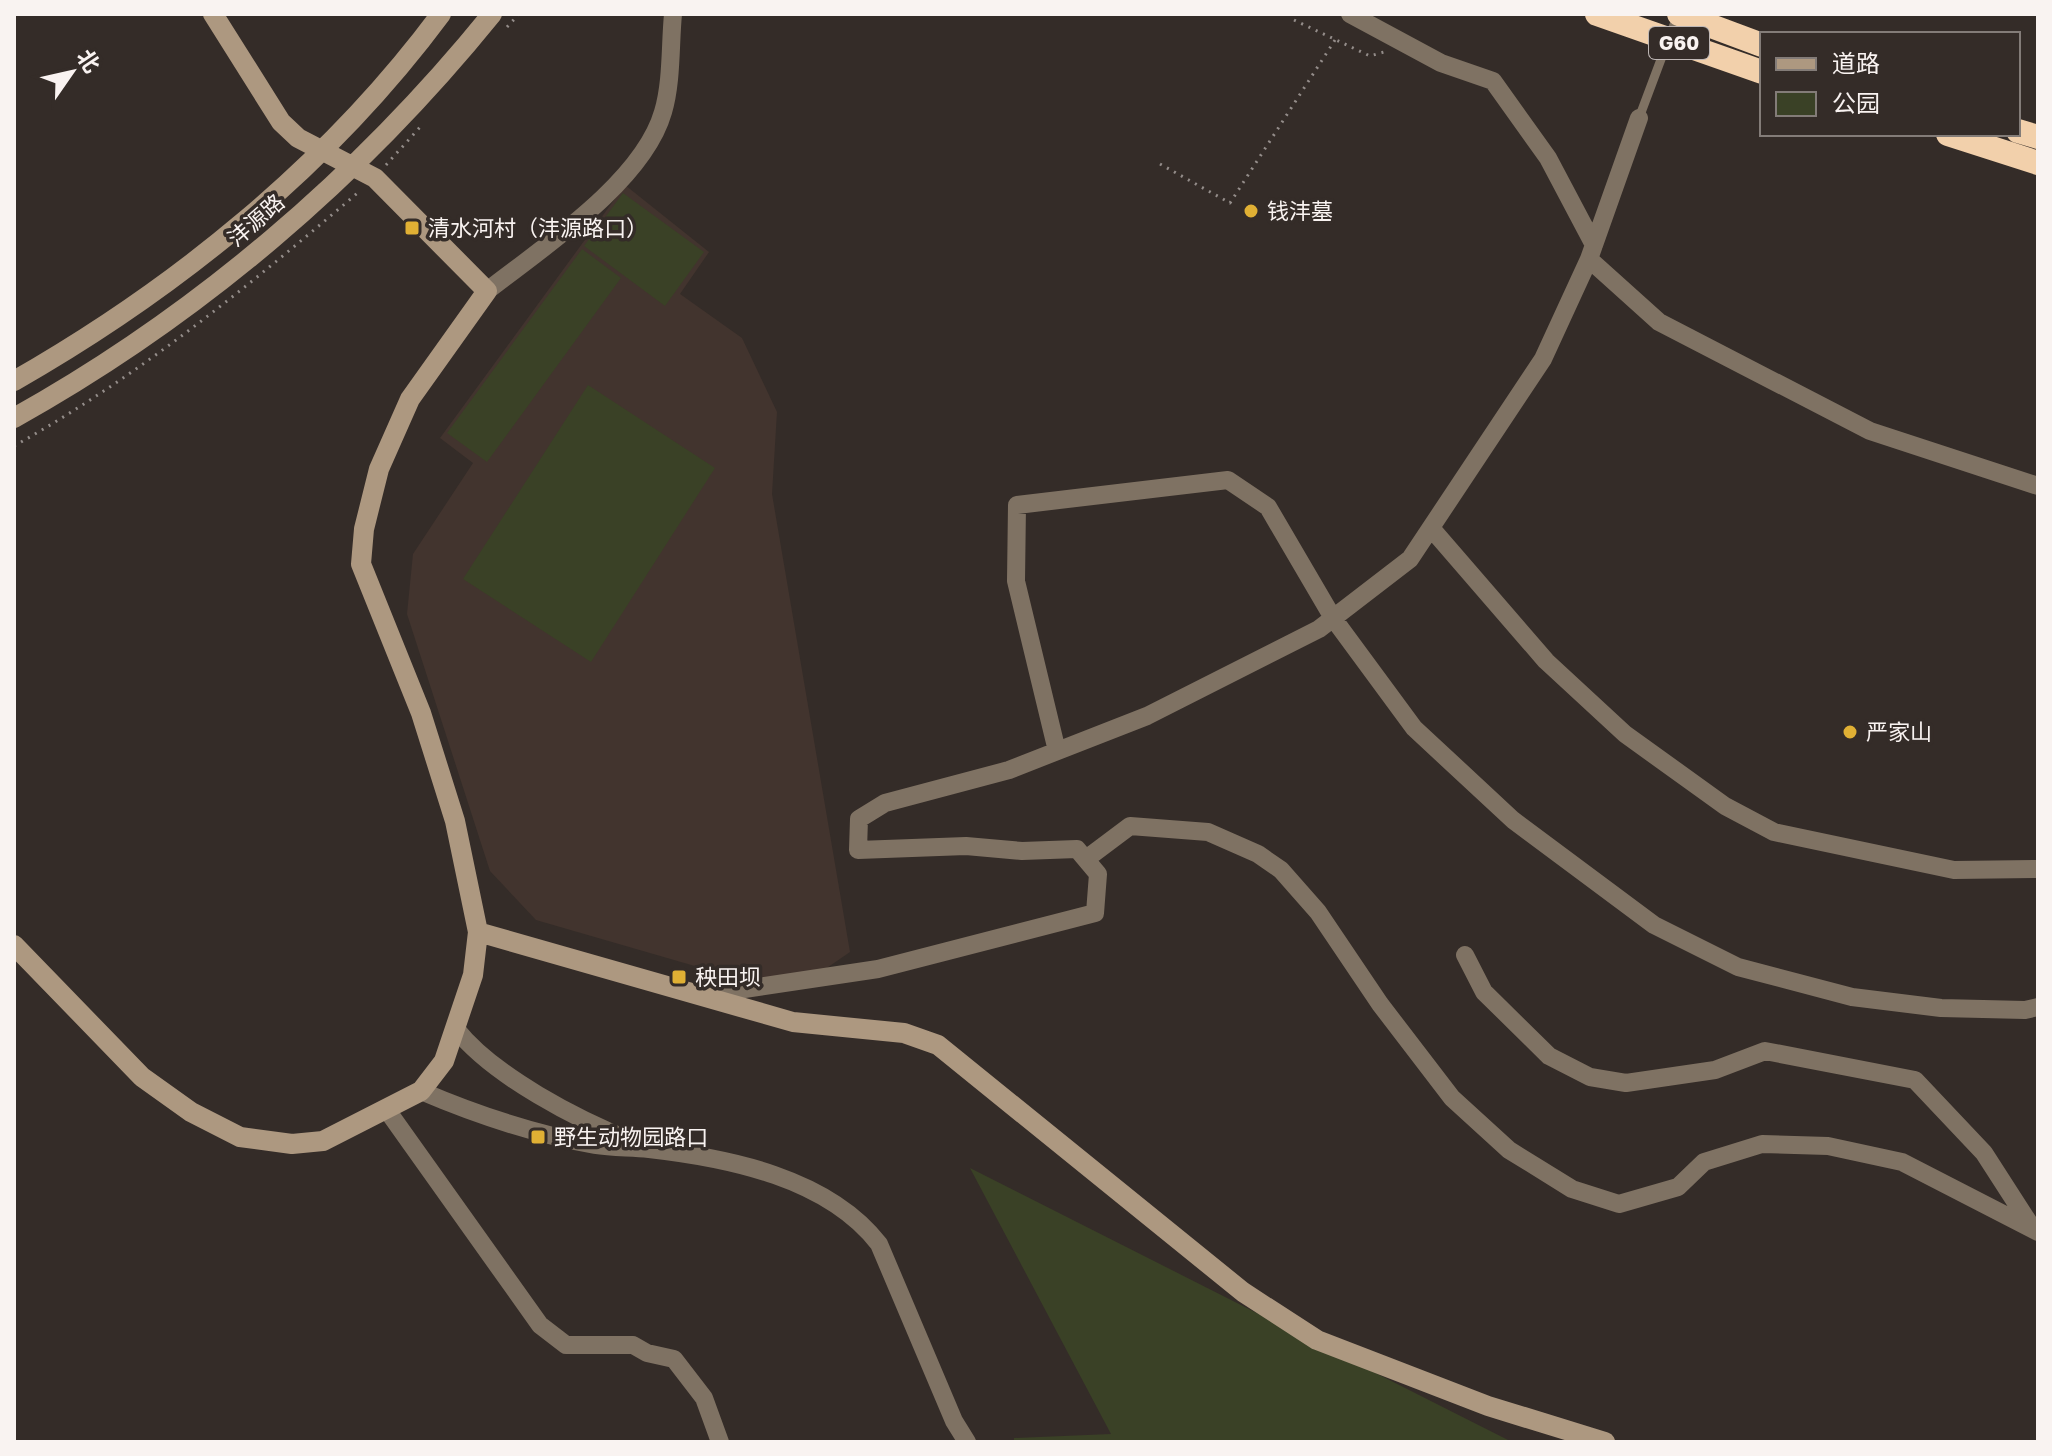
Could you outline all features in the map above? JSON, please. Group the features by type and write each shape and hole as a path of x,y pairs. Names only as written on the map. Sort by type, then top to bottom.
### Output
{"highway":[{"name":"G60","path":"1597,14 1760,71"},
{"name":"G60","path":"1678,14 1760,44"},
{"path":"1954,136 2038,163"}],"street":[{"path":"213,14 281,122 321,151 375,178 487,291"},
{"name":"沣源路","path":"14,381 71,348 230,233 321,151 405,62 441,14"},
{"name":"沣源路","path":"14,418 63,391 180,312 250,257 355,166 492,14"},
{"path":"14,945 142,1077 191,1112 240,1137 292,1144 323,1141 421,1091 444,1061 473,975 478,932 455,821 421,713 361,564 364,529 379,469 410,399 487,291 579,220 633,165 656,132 664,110 673,14"},
{"path":"1350,14 1441,63 1493,81 1548,158 1592,252 1659,322 1870,431 2038,486"},
{"path":"701,996 878,969 1095,913 1098,874 1077,849 1022,851 966,846 858,850 859,819 885,803 1009,770 1147,716 1319,629 1410,559 1543,359 1592,252 1639,118"},
{"path":"1057,751 1016,581 1017,505 1228,480 1268,507 1333,618 1414,728 1513,820 1654,925 1738,967 1852,997 1941,1008 2025,1010 2038,1007"},
{"path":"1431,528 1546,661 1625,734 1725,806 1774,832 1954,870 2038,869"},
{"path":"1086,859 1130,826 1208,832 1258,854 1281,870 1318,912 1380,1004 1452,1098 1509,1150 1572,1189 1619,1204 1678,1187 1704,1162 1762,1144 1828,1146 1902,1162 2036,1231"},
{"path":"478,932 793,1022 904,1033 938,1045 1243,1292 1317,1340 1488,1406 1605,1442"},
{"path":"1465,955 1484,992 1527,1035 1549,1056 1590,1077 1626,1083 1670,1077 1715,1070 1765,1051 1915,1080 1984,1153 2036,1231"},
{"path":"456,1029 474,1052 589,1124 651,1149"},
{"path":"421,1091 487,1119 596,1145 651,1149 753,1169 833,1200 861,1221 879,1244 954,1421 967,1442"},
{"path":"387,1110 540,1325 566,1345 633,1345 647,1353 674,1359 704,1398 720,1442"}],"lane":[{"path":"1639,118 1678,14"}],"path":[{"path":"1294,20 1370,56 1406,45"},
{"path":"1160,164 1230,203 1335,40"},
{"path":"14,446 77,408"}],"shaded area":[{"path":"625,185 709,252 680,294 742,338 777,412 772,494 850,952 818,974 750,982 536,920 490,871 407,614 413,554 473,463 440,438"}],"green space":[{"path":"623,193 704,252 665,306 584,246"},
{"path":"582,249 621,278 487,462 447,433"},
{"path":"588,385 715,468 591,662 463,579"},
{"path":"970,1168 1512,1442 1014,1442 1014,1438 1111,1434"}],"place":[{"name":"钱沣墓","path":"1251,211"},
{"name":"清水河村（沣源路口）","path":"412,228"},
{"name":"严家山","path":"1850,732"},
{"name":"秧田坝","path":"679,977"},
{"name":"野生动物园路口","path":"538,1137"}]}
